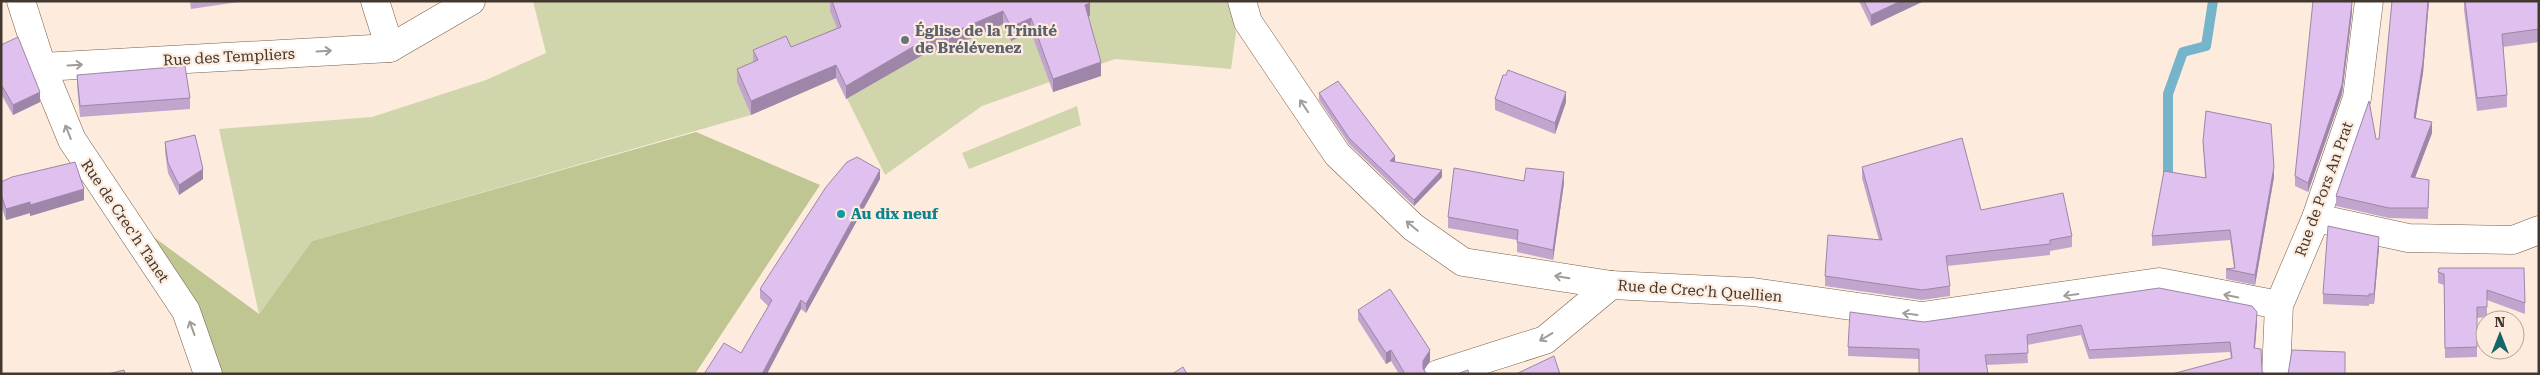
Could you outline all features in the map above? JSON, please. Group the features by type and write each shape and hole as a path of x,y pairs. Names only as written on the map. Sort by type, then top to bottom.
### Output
{"street":[{"path":"21,1 42,67"},
{"path":"375,1 390,48"},
{"name":"Rue des Templiers","path":"42,67 390,48 471,1"},
{"name":"Rue de Crec'h Quellien","path":"1242,1 1248,22 1337,154 1412,227 1463,262 1610,285 1753,292 1922,316 2159,282 2279,306"},
{"name":"Rue de Pors An Prat","path":"2276,374 2279,306 2316,218 2357,98 2369,1"},
{"name":"Rue de Crec'h Tanet","path":"42,67 72,140 186,311 208,374"},
{"name":"Rue de Pors An Prat","path":"2316,218 2408,238 2512,240 2539,230"},
{"path":"1438,374 1546,340 1610,285"}],"green space":[{"path":"533,1 1228,1 1236,33 1231,69 1115,59 982,106 885,175 822,48 738,82 751,115 312,241 259,314 219,129 372,117 486,80 546,53"},
{"path":"1077,106 1081,125 969,169 962,153"},
{"path":"696,132 820,185 695,374 221,374 144,230 259,314 312,241"}],"building":[{"path":"832,1 1089,1 1090,3 1085,5 1101,62 1053,79 1031,18 1011,27 1003,11 949,34 948,31 930,42 928,38 846,86 836,65 751,101 737,69 758,60 753,50 786,36 791,47 841,27"},
{"path":"1864,1 1901,1 1871,15"},
{"path":"2313,1 2351,1 2352,3 2342,85 2308,183 2295,176"},
{"path":"2392,1 2428,1 2423,62 2414,118 2432,122 2411,177 2429,180 2428,208 2389,208 2336,196 2369,101 2376,139 2379,139"},
{"path":"2465,1 2539,1 2539,29 2502,34 2507,95 2477,98"},
{"path":"18,37 40,92 13,105 1,84 1,45"},
{"path":"185,66 190,98 80,106 77,75"},
{"path":"1508,70 1566,92 1555,123 1495,99 1503,75 1506,75"},
{"path":"1338,81 1395,156 1390,161 1442,170 1414,200 1349,138 1319,93"},
{"path":"2206,111 2271,124 2274,167 2255,275 2226,269 2235,268 2230,230 2152,236 2164,171 2206,178 2203,141"},
{"path":"195,135 203,169 179,185 168,163 165,142"},
{"path":"1962,138 1981,210 2063,193 2072,236 2050,240 2050,244 1946,256 1950,286 1922,290 1825,276 1828,235 1882,240 1862,167"},
{"path":"857,157 880,170 806,304 801,300 762,374 704,374 724,343 741,353 772,300 760,289 826,187 847,162"},
{"path":"75,162 84,189 30,205 30,202 6,209 1,194 1,182 12,177"},
{"path":"1454,168 1524,181 1526,168 1564,172 1553,250 1517,242 1518,230 1448,217"},
{"path":"2328,226 2379,237 2374,294 2369,294 2369,296 2323,294"},
{"path":"2439,268 2524,268 2525,303 2487,290 2487,307 2477,307 2477,310 2475,310 2475,347 2445,348 2444,274 2438,272"},
{"path":"2159,288 2252,306 2257,312 2254,348 2261,349 2262,371 2264,374 2172,374 2232,358 2230,342 2089,350 2081,325 2027,335 2028,353 1985,355 1988,374 1919,374 1919,349 1848,347 1850,312 1924,322"},
{"path":"1390,289 1430,350 1423,361 1423,369 1427,374 1405,374 1391,350 1386,353 1358,310"},
{"path":"2292,350 2345,352 2345,374 2288,374"},
{"path":"1554,356 1560,374 1516,374"},
{"path":"1183,367 1187,374 1172,374"},
{"path":"124,370 125,374 108,374"},
{"path":"1468,370 1469,374 1457,374"}],"waterway":[{"path":"2168,175 2168,94 2183,52 2206,46 2213,1"}],"place":[{"name":"Église de la Trinité de Brélévenez","path":"905,40"},
{"name":"Au dix neuf","path":"841,214"}]}
